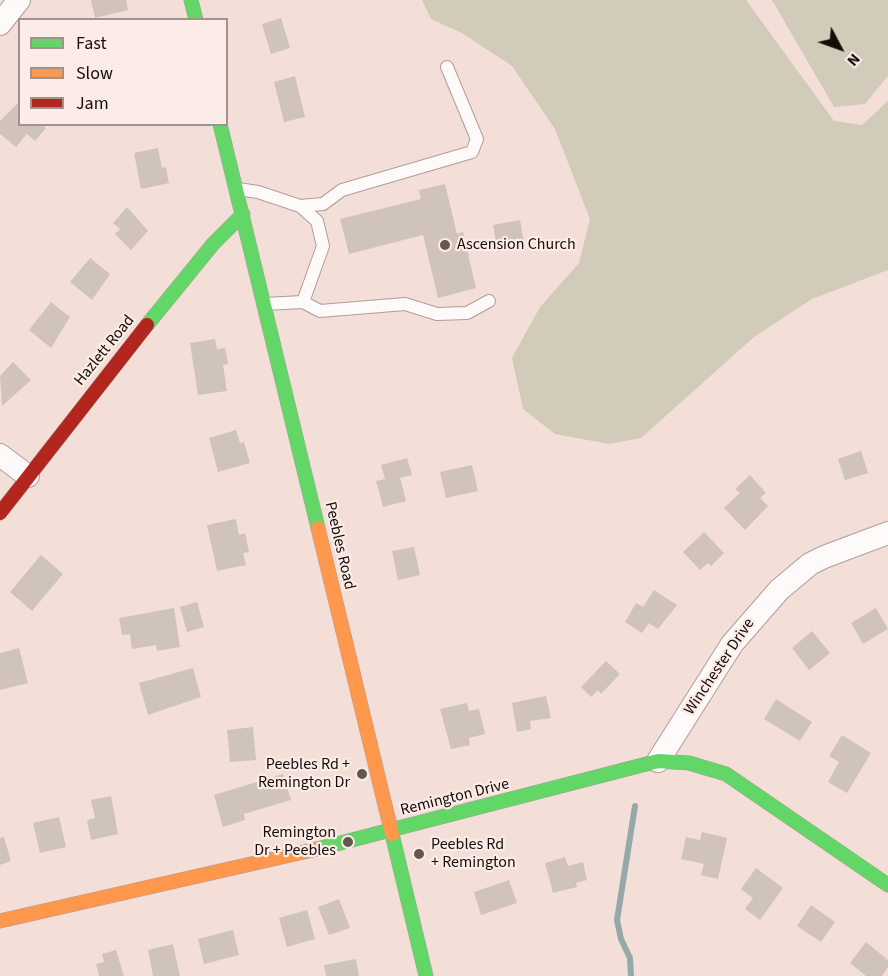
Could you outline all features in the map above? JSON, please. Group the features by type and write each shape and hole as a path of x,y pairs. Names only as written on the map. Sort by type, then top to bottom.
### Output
{"street":[{"path":"0,24 19,0"},
{"path":"191,0 196,18"},
{"name":"Peebles Road","path":"220,126 426,976"},
{"name":"Hazlett Road","path":"0,513 94,390 206,253 243,214"},
{"path":"0,455 28,476"},
{"name":"Winchester Drive","path":"658,761 732,644 779,590 817,561 888,534"},
{"name":"Remington Drive","path":"0,921 390,832 658,761 689,763 726,774 888,885"}],"lane":[{"path":"300,206 323,204 342,190 472,152 477,139 447,68"},
{"path":"236,189 258,192 300,206 317,221 323,246 303,302"},
{"path":"264,304 303,302 320,311 405,304 437,314 467,313 489,300"}],"shaded area":[{"path":"422,0 746,0 834,121 862,125 888,101 888,270 812,299 754,337 641,438 609,444 555,434 523,409 512,358 540,307 579,263 590,219 555,129 512,66 462,33 431,19"},
{"path":"772,0 888,0 888,76 865,104 834,107"}],"building":[{"path":"91,0 126,0 128,10 95,18"},
{"path":"281,18 290,48 271,54 262,24"},
{"path":"295,76 305,117 284,122 274,82"},
{"path":"17,104 18,126 44,126 46,128 35,141 27,134 16,147 0,134 0,121"},
{"path":"158,148 162,168 166,167 169,183 141,189 134,153"},
{"name":"Ascension Church","path":"445,184 457,234 463,232 476,288 438,298 423,235 349,254 340,219 421,199 419,190"},
{"path":"127,207 148,231 131,250 115,234 120,229 113,223"},
{"path":"520,220 525,247 498,252 493,225"},
{"path":"90,258 110,274 92,300 70,282"},
{"path":"51,302 70,317 51,348 29,330"},
{"path":"215,339 217,349 225,348 228,364 223,365 227,391 198,395 190,343"},
{"path":"13,362 31,380 2,406 0,376"},
{"path":"236,430 240,443 244,442 250,463 218,472 209,438"},
{"path":"861,451 868,473 845,480 838,459"},
{"path":"407,458 412,475 400,478 406,501 383,507 376,481 385,479 381,465"},
{"path":"472,465 478,491 446,498 440,472"},
{"path":"750,475 766,493 760,498 768,506 745,530 724,508 740,493 735,489"},
{"path":"236,519 239,535 245,533 249,552 243,553 246,565 217,571 207,525"},
{"path":"704,532 724,553 711,566 708,563 700,570 683,552"},
{"path":"414,547 420,575 398,580 392,551"},
{"path":"41,555 63,574 32,611 10,592"},
{"path":"654,590 677,605 658,629 649,623 642,633 625,622 636,603 643,607"},
{"path":"197,602 204,627 187,632 180,607"},
{"path":"174,608 180,647 157,651 156,645 132,649 130,634 122,635 119,618"},
{"path":"876,608 888,629 863,644 851,623"},
{"path":"812,631 830,653 809,670 792,648"},
{"path":"19,648 28,683 0,690 0,653"},
{"path":"606,661 620,674 601,694 598,690 591,697 581,687"},
{"path":"193,668 201,697 148,715 139,683"},
{"path":"546,696 551,718 530,721 531,729 517,732 512,703"},
{"path":"776,699 812,722 800,741 764,719"},
{"path":"467,703 469,711 479,709 485,734 469,738 470,745 451,749 440,709"},
{"path":"253,727 256,760 230,762 227,730"},
{"path":"842,735 871,753 847,793 828,782 839,762 829,756"},
{"path":"283,774 291,800 244,814 245,820 223,827 214,795"},
{"path":"111,796 118,834 91,840 87,820 95,818 91,800"},
{"path":"59,817 66,847 40,853 33,823"},
{"path":"702,832 727,838 718,879 701,875 704,864 681,859 686,837 700,840"},
{"path":"4,837 11,861 0,865 0,838"},
{"path":"565,857 568,866 583,862 587,880 576,883 577,887 553,893 545,863"},
{"path":"756,868 783,888 760,920 745,909 753,898 741,889"},
{"path":"509,880 517,903 481,915 474,892"},
{"path":"339,899 350,928 329,935 318,907"},
{"path":"811,905 835,922 821,942 797,926"},
{"path":"307,910 315,939 287,947 279,918"},
{"path":"233,930 239,955 204,964 198,939"},
{"path":"866,942 888,960 888,967 882,976 866,976 850,963"},
{"path":"173,944 180,976 153,976 148,950"},
{"path":"116,950 124,976 99,976 96,964 104,962 102,954"},
{"path":"356,959 359,976 326,976 324,965"}],"waterway":[{"path":"631,976 630,958 621,939 617,920 635,806"}],"traffic: fast":[{"path":"191,0 196,18"},
{"path":"220,126 318,528"},
{"path":"147,325 213,244 243,214"},
{"path":"317,849 658,761 689,763 726,774 888,885"},
{"path":"392,834 426,976"}],"traffic: slow":[{"path":"318,528 392,834"},
{"path":"0,921 317,849"}],"traffic: jam":[{"path":"0,513 147,325"}],"place":[{"name":"Ascension Church","path":"445,245"},
{"name":"Peebles Rd + Remington Dr","path":"362,774"},
{"name":"Remington Dr + Peebles","path":"348,842"},
{"name":"Peebles Rd + Remington","path":"419,854"}]}
